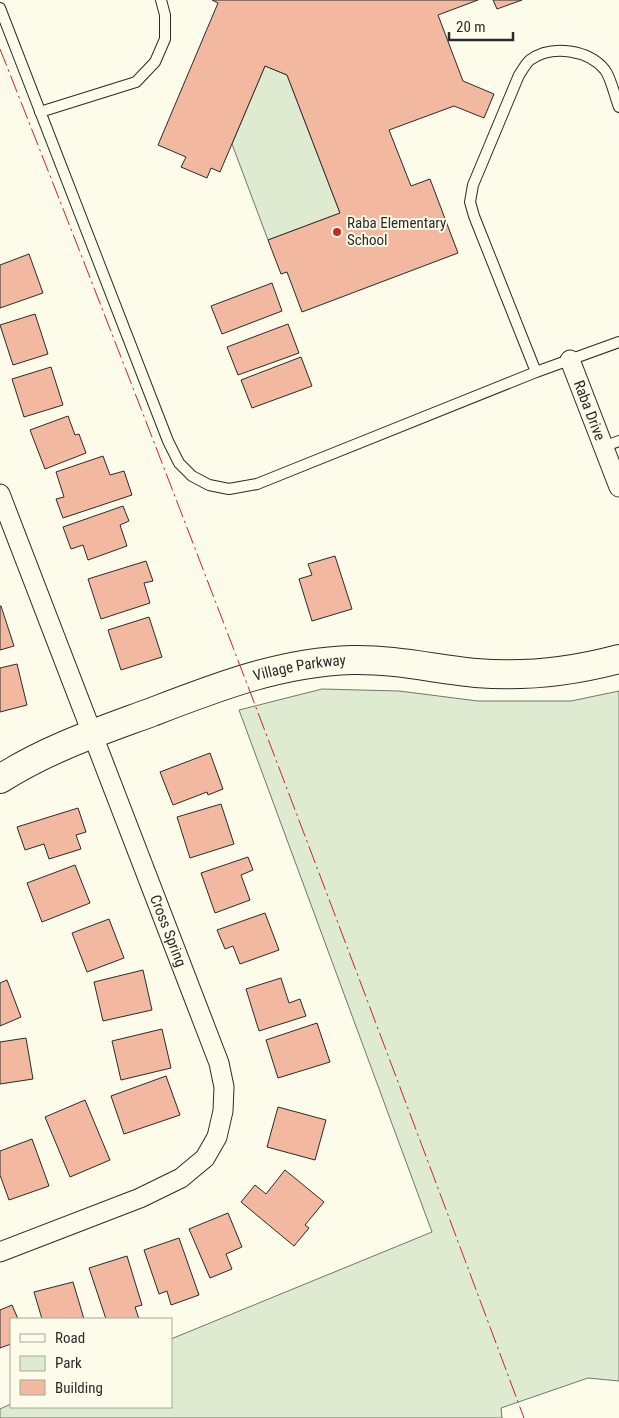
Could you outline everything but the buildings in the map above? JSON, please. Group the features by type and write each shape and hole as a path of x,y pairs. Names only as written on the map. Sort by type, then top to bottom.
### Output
{"street":[{"name":"Raba Drive","path":"570,360 611,444 619,487"},
{"name":"Cross Spring","path":"0,494 219,1063 224,1087 223,1111 217,1137 205,1158 181,1178 140,1198 0,1252"},
{"name":"Village Parkway","path":"0,779 36,758 93,733 232,682 271,671 312,663 352,660 393,661 478,673 518,674 595,666 619,659"}],"lane":[{"path":"40,112 136,82 155,62 165,39 165,16 161,0"},
{"path":"0,8 168,441 179,463 192,476 209,485 228,489 257,484 536,372 619,342"},
{"path":"536,372 474,216 470,202 473,185 519,75 530,60 550,52 567,50 588,56 606,71 619,107"}],"green space":[{"path":"265,66 287,75 340,213 268,240 232,144"},
{"path":"322,689 399,691 478,701 571,701 619,691 619,1381 588,1378 501,1408 502,1418 0,1418 0,1409 10,1404 10,1408 172,1408 172,1339 432,1232 239,710"}],"power":[{"path":"0,49 134,390 265,732 524,1418"}],"place":[{"name":"Raba Elementary School","path":"337,232"}]}
